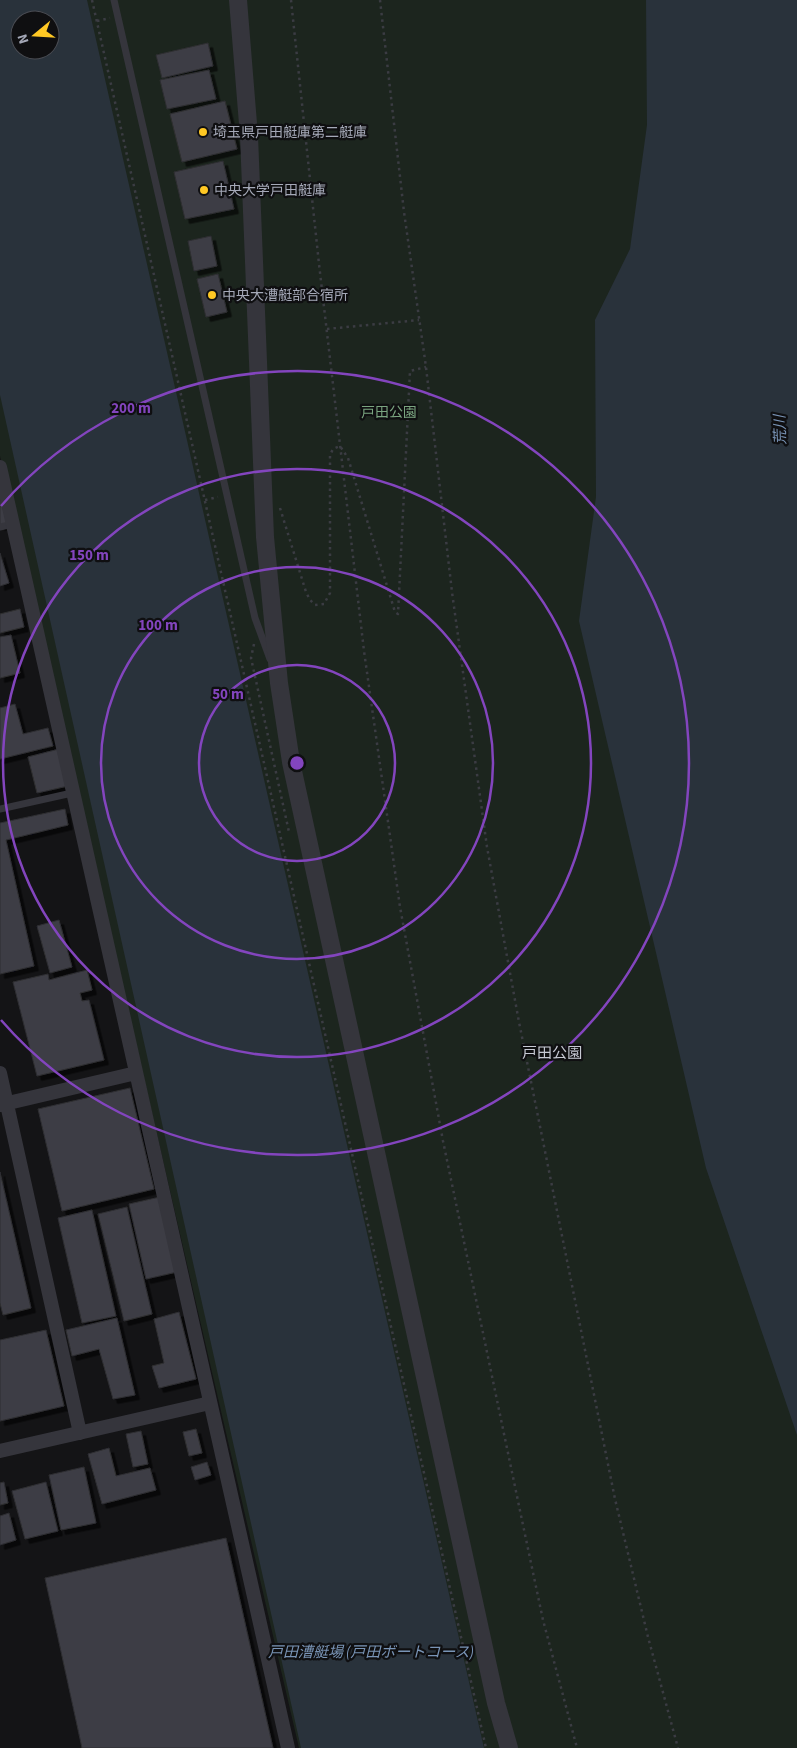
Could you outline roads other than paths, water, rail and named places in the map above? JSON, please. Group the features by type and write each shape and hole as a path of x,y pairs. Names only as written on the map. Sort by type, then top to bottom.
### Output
{"street":[{"path":"238,0 249,136 265,537 279,683 302,822 492,1684 508,1748"},
{"path":"0,467 6,526 72,792 288,1748"},
{"path":"0,1073 3,1104 80,1433"},
{"path":"3,1104 136,1073"},
{"path":"0,1452 210,1403"}],"lane":[{"path":"114,0 254,618 279,683"},
{"path":"0,810 72,792"}],"water":[{"name":"戸田漕艇場 (戸田ボートコース)","path":"0,0 87,0 484,1748 301,1748 0,395"},
{"name":"荒川","path":"646,0 797,0 797,1435 706,1168 579,621 596,497 595,320 630,249 647,125"}],"place":[{"name":"埼玉県戸田艇庫第二艇庫","path":"203,132"},
{"name":"中央大学戸田艇庫","path":"204,190"},
{"name":"中央大漕艇部合宿所","path":"212,295"}],"district":[{"name":"戸田公園","path":"552,1053"}]}
